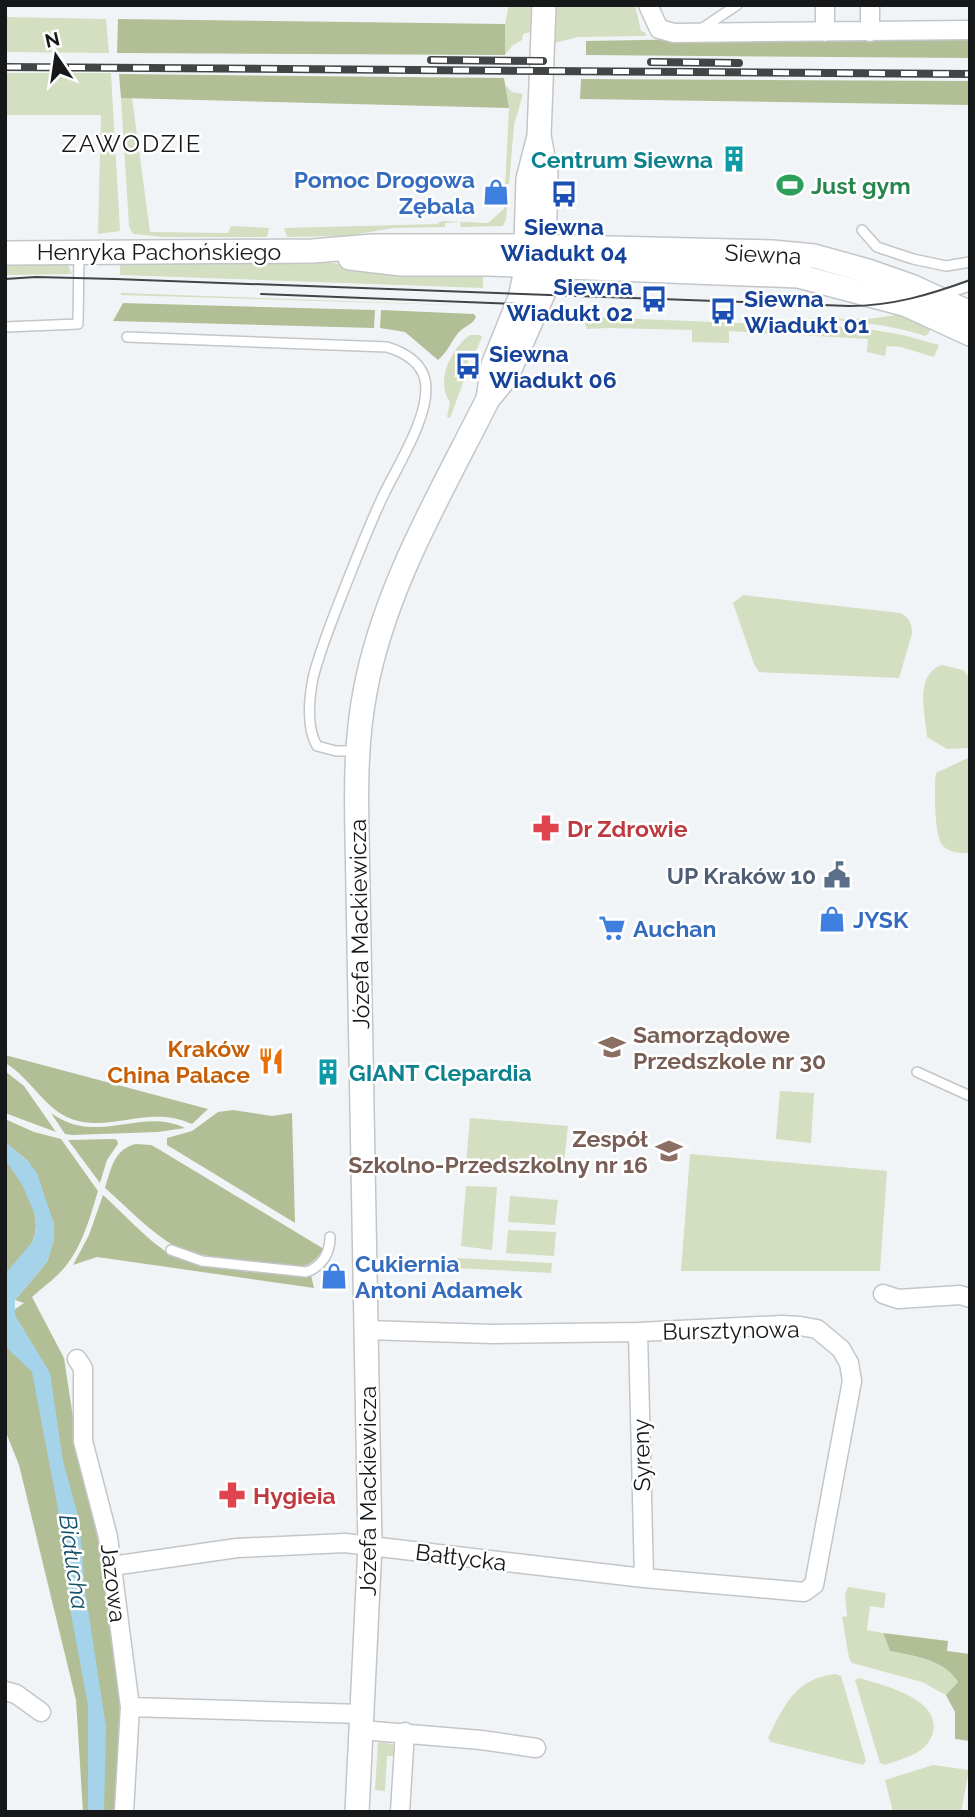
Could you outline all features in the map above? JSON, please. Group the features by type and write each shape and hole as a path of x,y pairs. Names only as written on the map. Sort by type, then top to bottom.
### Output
{"street":[{"path":"536,256 546,173 539,136 544,5"},
{"path":"648,5 656,25 662,31 695,33 970,30"},
{"path":"825,5 825,32"},
{"path":"870,5 870,32"},
{"name":"Henryka Pachońskiego","path":"5,253 313,251 384,263 536,256"},
{"name":"Siewna","path":"536,256 772,252 814,256 870,265 970,313"},
{"name":"Józefa Mackiewicza","path":"357,1812 370,1546 357,835 358,751 365,693 385,617 408,561 488,399 507,376 543,294 536,256"},
{"name":"Siewna","path":"870,265 907,305 970,334"},
{"path":"883,1294 898,1299 966,1294"},
{"name":"Bursztynowa","path":"366,1330 492,1334 638,1332 782,1325 817,1329 841,1349 849,1363 852,1381 818,1574 810,1590"},
{"name":"Syreny","path":"638,1332 644,1578"},
{"name":"Jazowa","path":"77,1359 83,1368 83,1441 108,1537 130,1707 124,1812"},
{"name":"Bałtycka","path":"112,1566 237,1548 333,1543 644,1578 804,1592 810,1590"},
{"path":"5,1691 16,1694 41,1712"},
{"path":"130,1707 362,1722 405,1732 536,1748"},
{"path":"400,1812 405,1732"}],"lane":[{"path":"695,33 737,5"},
{"path":"862,230 870,265 946,266 970,262"},
{"path":"5,327 78,324 79,251"},
{"path":"907,305 970,286"},
{"path":"127,337 387,346 411,358 423,373 426,394 419,420 372,520 332,620 313,678 310,721 312,737 317,746 336,751 358,751"},
{"path":"917,1072 970,1096"},
{"path":"171,1250 202,1261 306,1272 315,1268 327,1254 330,1237"}],"green space":[{"path":"509,5 532,5 531,32 523,34 522,40 512,46 505,55 505,24"},
{"path":"552,5 635,5 641,31 645,32 646,36 578,37 551,44"},
{"path":"5,17 106,19 109,53 5,52"},
{"path":"118,19 505,24 505,55 117,53"},
{"path":"970,34 970,58 586,55 586,41"},
{"path":"5,73 111,73 120,231 98,234 101,115 5,115"},
{"path":"119,74 504,78 509,108 121,98"},
{"path":"581,79 970,81 970,105 580,99"},
{"path":"505,85 512,92 523,94 514,125 506,219 503,226 461,227 460,222 445,223 445,227 393,228 347,236 287,237 284,228 437,224 442,221 488,223 504,209 509,108"},
{"path":"121,98 132,98 150,232 228,233 231,226 269,228 267,237 164,237 133,234 129,226"},
{"path":"311,259 378,271 483,272 483,288 120,275 120,262"},
{"path":"5,261 67,263 72,274 5,275"},
{"path":"121,293 482,306 121,295"},
{"path":"123,303 375,310 374,328 113,321"},
{"path":"381,310 474,314 476,317 459,332 438,360 405,332 380,328"},
{"path":"912,313 935,322 925,336 874,324 788,318 868,319"},
{"path":"588,317 862,328 939,345 934,357 901,347 887,346 885,356 867,352 868,339 729,331 729,343 692,342 692,330 587,329 584,322"},
{"path":"470,335 482,337 463,373 466,375 450,418 447,417 450,402 444,385 447,366 457,348"},
{"path":"743,595 900,613 906,616 912,634 899,678 759,672 733,603"},
{"path":"942,665 963,670 970,678 968,748 947,749 927,737 923,706 924,686 933,670"},
{"path":"970,757 970,853 959,853 946,848 940,841 935,811 936,773"},
{"path":"5,1055 208,1109 192,1124 162,1117 106,1123 78,1121 48,1104 23,1077 5,1063"},
{"path":"5,1071 24,1086 56,1132 5,1113"},
{"path":"780,1091 814,1093 811,1143 776,1139"},
{"path":"233,1110 272,1116 292,1113 295,1223 167,1145 167,1138 192,1131 218,1112"},
{"path":"51,1113 68,1123 85,1127 152,1121 168,1122 185,1128 158,1132 72,1135 65,1134"},
{"path":"470,1118 568,1126 563,1172 466,1164"},
{"path":"5,1119 34,1132 61,1139 98,1191 77,1250 58,1275 32,1297 64,1358 76,1437 104,1569 121,1715 116,1812 83,1812 76,1700 19,1465 5,1430 5,1316 24,1303 15,1300 47,1262 54,1239 54,1224 28,1161 5,1142"},
{"path":"68,1140 117,1140 118,1144 107,1160 100,1183"},
{"path":"136,1144 151,1145 160,1150 324,1249 310,1263 294,1267 240,1262 176,1247 148,1227 105,1188 118,1155"},
{"path":"690,1154 887,1171 880,1271 681,1271"},
{"path":"5,1159 29,1197 36,1219 36,1230 28,1249 5,1274"},
{"path":"466,1186 497,1187 492,1250 461,1246"},
{"path":"103,1195 146,1236 172,1255 200,1264 240,1271 311,1275 314,1288 97,1257 73,1265 89,1235"},
{"path":"510,1196 558,1200 555,1225 508,1222"},
{"path":"508,1230 556,1232 554,1256 506,1253"},
{"path":"456,1258 552,1263 551,1273 456,1268"},
{"path":"848,1587 886,1593 884,1608 870,1606 867,1630 883,1633 890,1651 928,1660 945,1668 958,1682 946,1695 922,1682 852,1663 842,1617 847,1616 845,1594"},
{"path":"883,1633 948,1641 947,1651 970,1654 970,1741 955,1739 955,1712 946,1695 958,1682 952,1674 937,1663 890,1651"},
{"path":"836,1674 841,1676 866,1761 863,1765 771,1742 768,1738 793,1695 810,1681"},
{"path":"859,1678 908,1695 928,1710 933,1720 933,1732 924,1747 905,1758 885,1765 880,1763 855,1680"},
{"path":"378,1742 393,1744 398,1756 387,1756 385,1791 375,1790"},
{"path":"933,1765 969,1770 961,1812 893,1812 885,1780"}],"water":[{"name":"Białucha","path":"5,1142 28,1161 37,1173 54,1224 54,1239 47,1262 15,1300 15,1315 50,1373 63,1461 79,1519 85,1590 106,1727 104,1812 88,1812 88,1705 71,1614 62,1530 32,1372 5,1346 5,1274 33,1241 36,1229 35,1215 23,1186 5,1159"}],"tram line":[{"path":"5,279 115,279 849,306 910,299 970,280"},
{"path":"261,294 519,304"}],"railway":[{"path":"431,60 543,61"},
{"path":"651,62 739,63"},
{"path":"5,67 970,74"}],"place":[{"name":"Centrum Siewna","path":"734,159"},
{"name":"Just gym","path":"790,185"},
{"name":"Pomoc Drogowa Zębala","path":"496,192"},
{"name":"Siewna Wiadukt 04","path":"564,194"},
{"name":"Siewna Wiadukt 02","path":"654,299"},
{"name":"Siewna Wiadukt 01","path":"723,311"},
{"name":"Siewna Wiadukt 06","path":"468,366"},
{"name":"Dr Zdrowie","path":"546,828"},
{"name":"UP Kraków 10","path":"837,875"},
{"name":"JYSK","path":"832,919"},
{"name":"Auchan","path":"612,928"},
{"name":"Samorządowe Przedszkole nr 30","path":"612,1047"},
{"name":"Kraków China Palace","path":"271,1061"},
{"name":"GIANT Clepardia","path":"328,1072"},
{"name":"Zespół Szkolno-Przedszkolny nr 16","path":"669,1151"},
{"name":"Cukiernia Antoni Adamek","path":"334,1276"},
{"name":"Hygieia","path":"232,1495"}],"district":[{"name":"ZAWODZIE","path":"132,143"}]}
